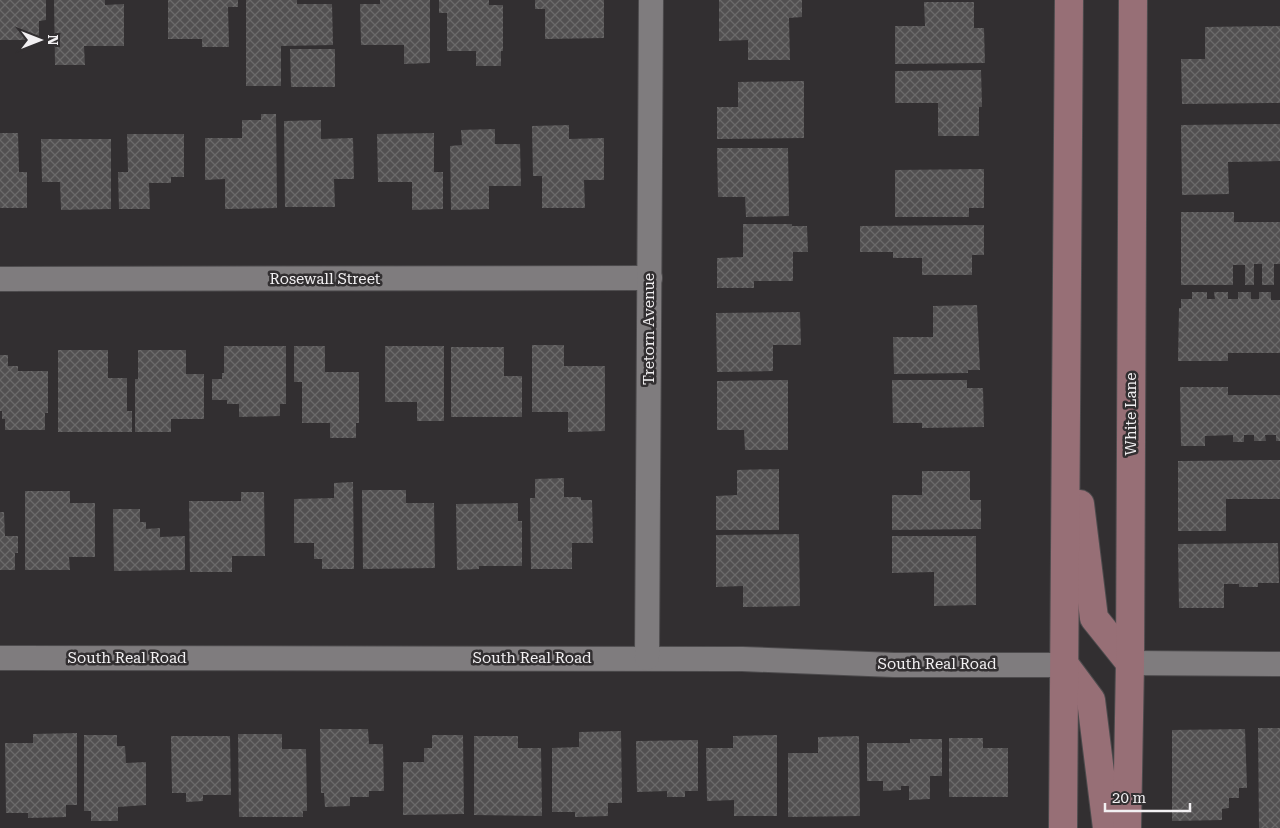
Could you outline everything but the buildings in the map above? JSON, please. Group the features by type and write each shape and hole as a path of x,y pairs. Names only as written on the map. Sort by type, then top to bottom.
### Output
{"main road":[{"path":"1063,828 1069,0"},
{"name":"White Lane","path":"1127,828 1130,663 1133,0"},
{"path":"1066,388 1094,618 1130,663"},
{"path":"1064,665 1091,700 1107,828"}],"street":[{"name":"Tretorn Avenue","path":"647,658 652,0"},
{"name":"Rosewall Street","path":"0,279 650,278"},
{"name":"South Real Road","path":"0,658 647,658 742,659 894,665 1064,665"},
{"path":"1130,663 1280,664"}]}
